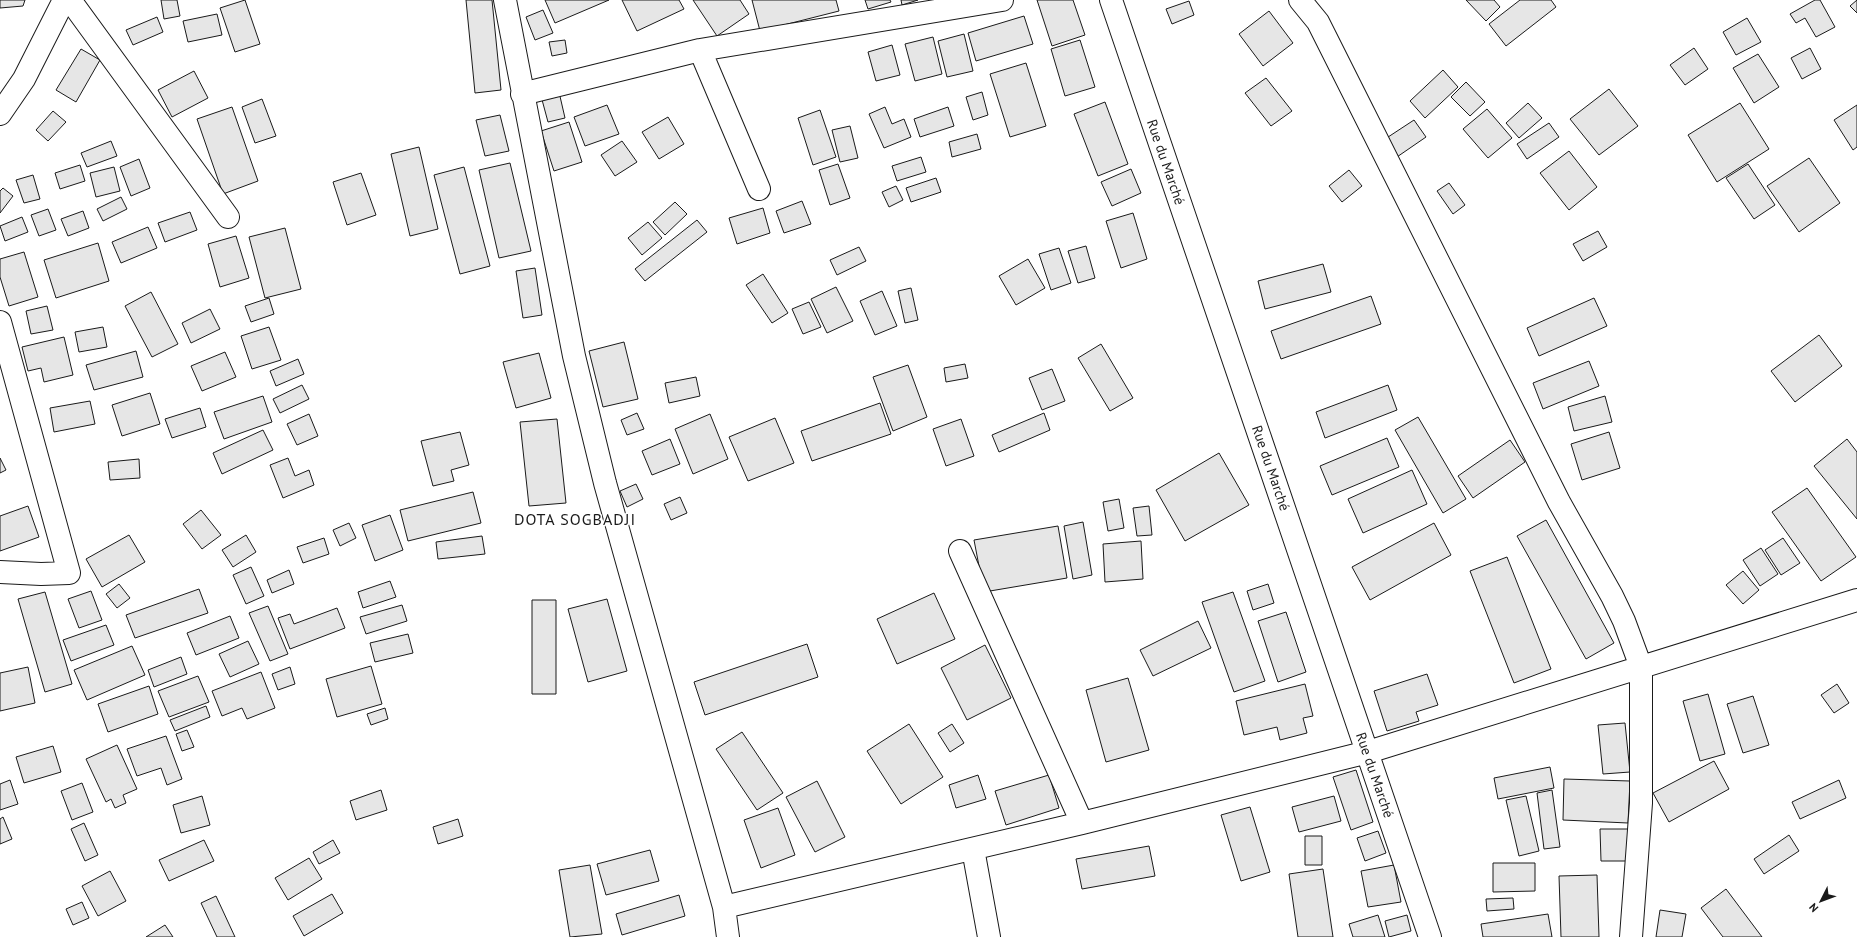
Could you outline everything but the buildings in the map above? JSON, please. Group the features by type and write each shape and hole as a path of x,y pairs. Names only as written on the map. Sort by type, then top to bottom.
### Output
{"street":[{"path":"0,114 24,79 64,0"},
{"path":"70,0 228,217"},
{"path":"505,0 574,356 603,476 724,906 728,937"},
{"path":"522,94 700,50 1002,0"},
{"name":"Rue du Marché","path":"1111,0 1430,937"},
{"path":"1300,0 1318,22 1559,502 1612,596 1624,620 1641,667 1641,803 1631,937"},
{"path":"700,50 759,189"},
{"path":"0,322 69,573 41,574 0,572"},
{"path":"960,551 1082,823"},
{"path":"724,906 1082,823 1368,752 1857,600"},
{"path":"973,848 989,937"}],"district":[{"name":"DOTA SOGBADJI","path":"575,519"}]}
